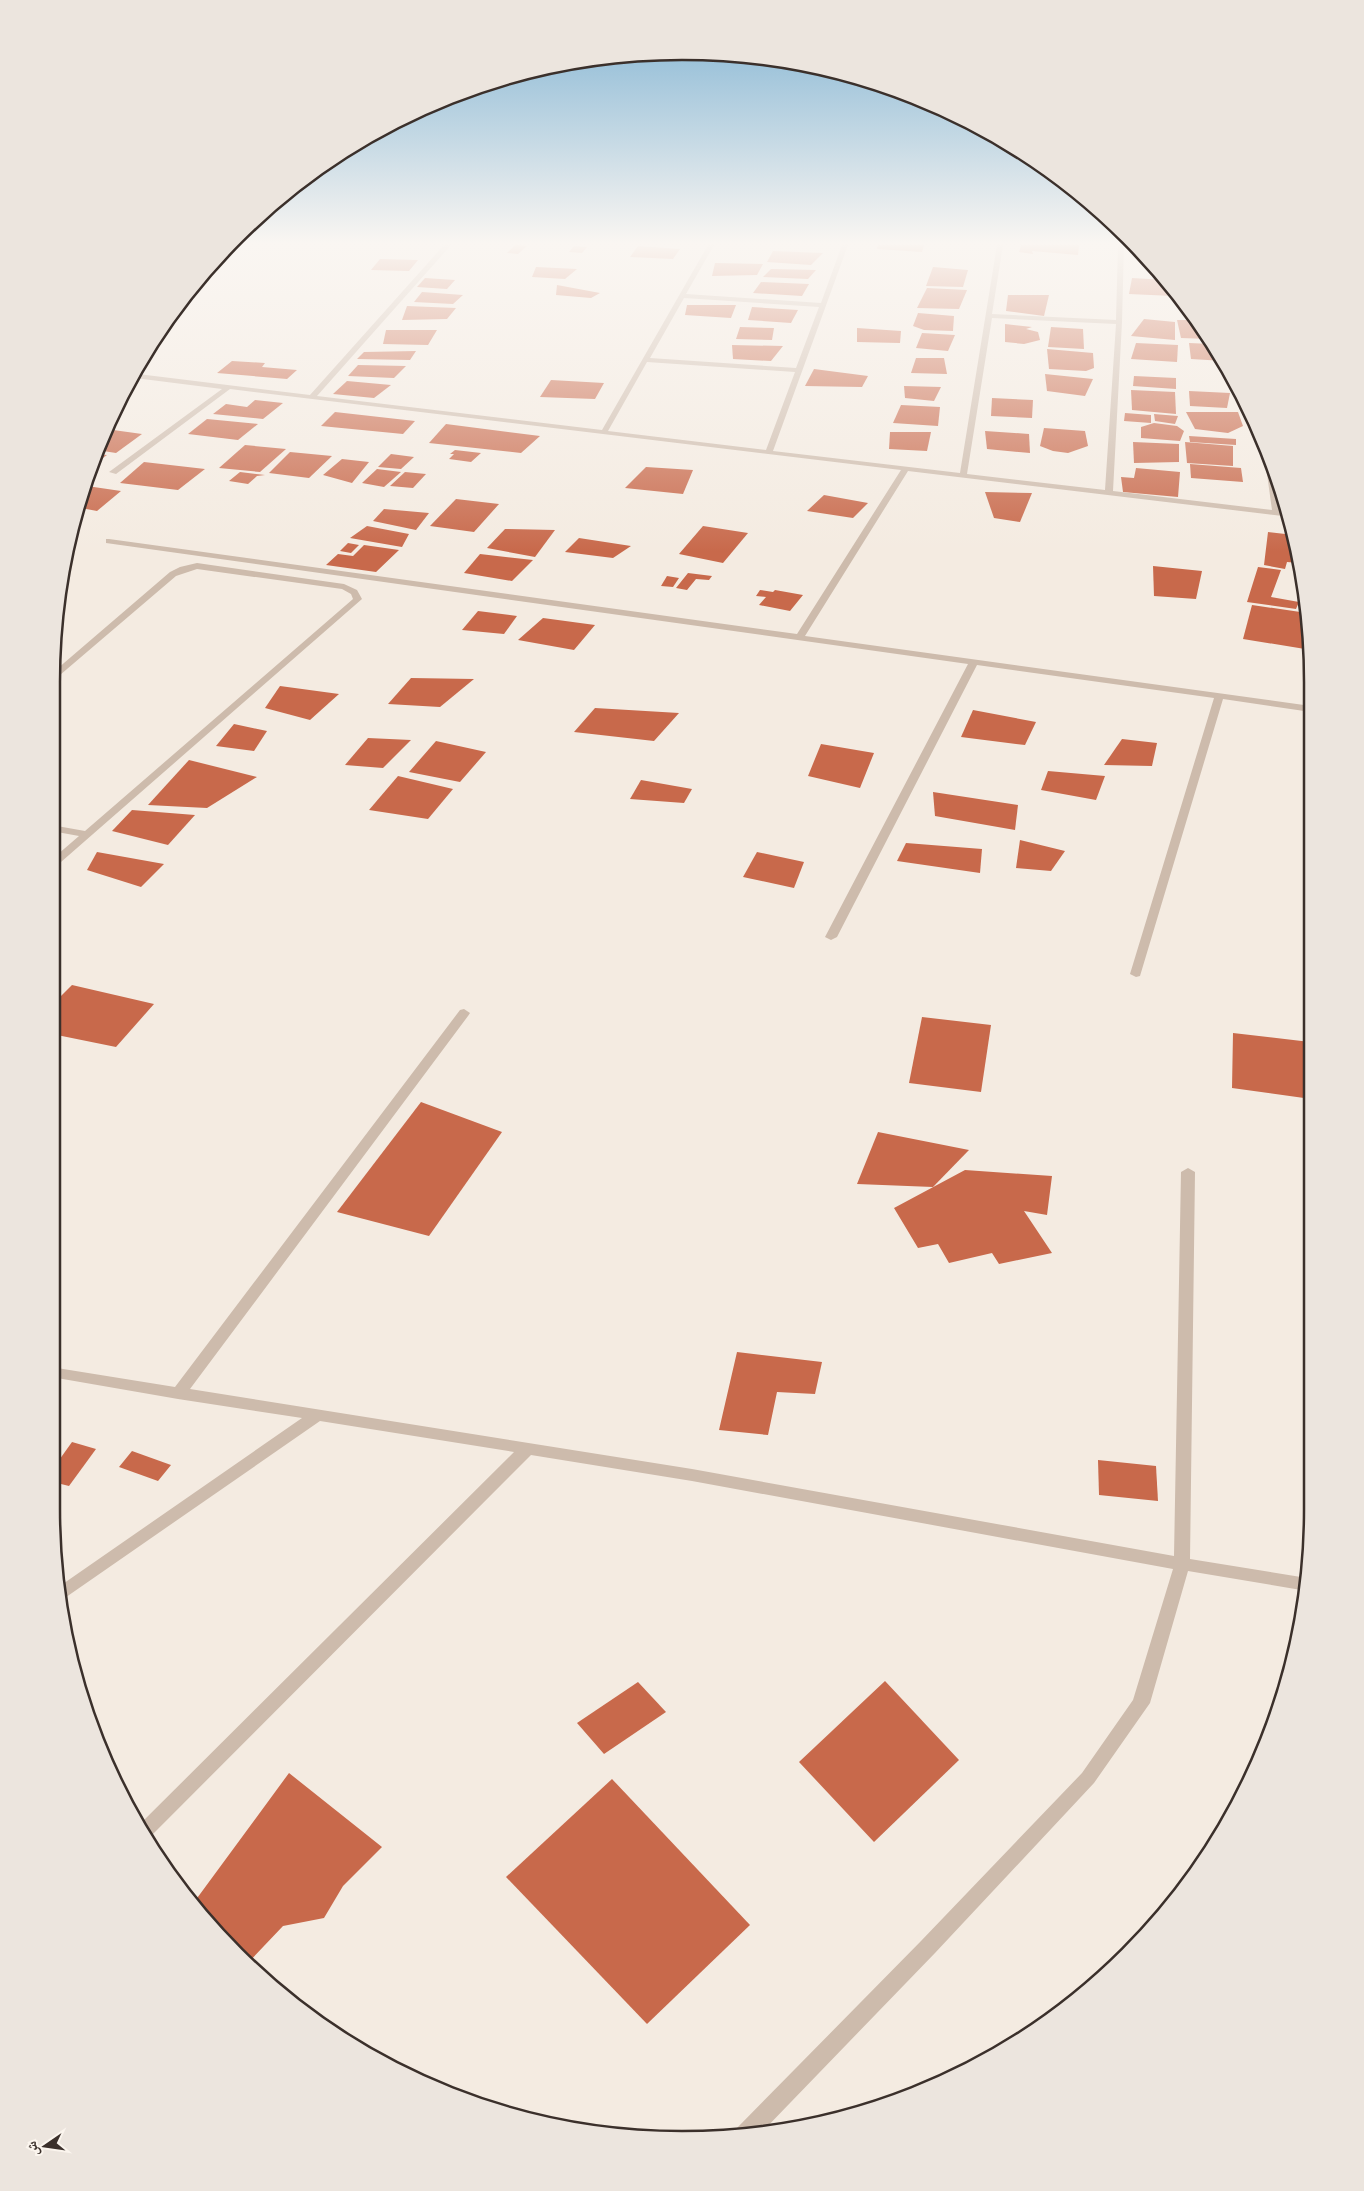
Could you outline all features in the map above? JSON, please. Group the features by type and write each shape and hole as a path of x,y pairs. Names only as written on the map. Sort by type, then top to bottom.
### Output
{"street":[{"path":"312,397 357,347"},
{"path":"604,432 652,347"},
{"path":"769,452 807,347"},
{"path":"963,476 983,347"},
{"path":"1109,493 1118,347"},
{"path":"645,360 799,370"},
{"path":"140,376 1281,514"},
{"path":"113,472 229,387"},
{"path":"800,637 906,469"},
{"path":"1273,487 1276,513"},
{"path":"109,541 1304,708"},
{"path":"60,670 173,574 183,569 197,566 344,587 354,592 358,599 60,857"},
{"path":"831,937 974,662"},
{"path":"1136,974 1220,696"},
{"path":"60,830 86,834"},
{"path":"178,1394 464,1013"},
{"path":"752,2127 928,1947 1088,1778 1142,1703 1182,1564 1188,1172"},
{"path":"60,1374 692,1475 1182,1564 1300,1583"},
{"path":"65,1591 316,1416"},
{"path":"148,1828 527,1449"}],"building":[{"path":"732,347 782,347 771,361 733,359"},
{"path":"916,347 950,347 948,351"},
{"path":"1052,347 1084,347 1084,349"},
{"path":"1135,347 1178,347 1177,362 1131,359"},
{"path":"1190,347 1206,347 1214,360 1191,359"},
{"path":"1047,349 1093,353 1094,368 1086,371 1049,369"},
{"path":"416,351 410,360 357,359 364,352"},
{"path":"916,358 944,358 947,374 911,373"},
{"path":"232,361 265,363 262,367 297,370 287,379 217,373"},
{"path":"358,365 406,366 394,378 348,376"},
{"path":"814,369 868,376 862,387 805,386"},
{"path":"1045,374 1093,379 1085,396 1047,391"},
{"path":"1134,376 1176,378 1176,389 1133,386"},
{"path":"551,380 604,383 595,399 540,397"},
{"path":"347,381 391,385 374,398 333,394"},
{"path":"904,386 941,387 934,401 905,398"},
{"path":"1131,390 1175,392 1176,414 1132,410"},
{"path":"1189,391 1230,393 1227,408 1190,406"},
{"path":"992,398 1033,400 1032,418 991,416"},
{"path":"255,400 283,403 263,419 213,414 226,404 247,407"},
{"path":"901,405 940,407 938,426 893,423"},
{"path":"335,412 415,421 403,434 321,426"},
{"path":"1186,412 1238,412 1243,426 1228,433 1195,429"},
{"path":"1125,413 1151,415 1151,423 1124,421"},
{"path":"1154,414 1178,416 1175,424 1155,421"},
{"path":"207,419 258,424 238,440 188,434"},
{"path":"1154,423 1177,426 1184,431 1180,441 1141,438 1141,427"},
{"path":"446,424 540,436 521,453 429,443"},
{"path":"1044,428 1085,431 1088,446 1068,453 1053,451 1040,446"},
{"path":"113,430 142,434 116,453 104,451"},
{"path":"985,431 1029,434 1030,453 987,449"},
{"path":"890,432 931,432 927,451 889,449"},
{"path":"1189,436 1236,439 1236,445 1190,442"},
{"path":"1133,442 1179,444 1179,462 1134,463"},
{"path":"1185,442 1233,446 1233,466 1187,463"},
{"path":"245,445 286,449 260,472 219,468"},
{"path":"455,450 481,453 471,462 449,459 454,454 450,454"},
{"path":"290,452 332,456 309,478 269,473"},
{"path":"391,454 414,457 401,469 378,467"},
{"path":"342,459 369,462 352,483 323,475"},
{"path":"144,462 205,469 178,490 120,483"},
{"path":"1190,464 1241,468 1243,482 1191,478"},
{"path":"646,467 693,470 683,494 625,488"},
{"path":"1136,468 1180,472 1178,497 1123,492 1121,477 1134,478"},
{"path":"377,469 401,472 384,487 362,483"},
{"path":"240,472 265,475 257,476 248,484 229,481"},
{"path":"405,472 426,474 413,488 390,486"},
{"path":"92,487 121,491 97,511 85,509"},
{"path":"985,492 1032,493 1020,522 994,518"},
{"path":"824,495 868,503 853,518 807,511"},
{"path":"456,499 499,504 474,532 430,526"},
{"path":"384,509 429,513 416,530 373,521"},
{"path":"367,526 409,534 402,547 350,538"},
{"path":"703,526 748,533 723,563 679,554"},
{"path":"505,529 555,530 535,557 487,548"},
{"path":"1268,532 1286,534 1292,562 1287,562 1285,569 1264,565"},
{"path":"579,538 631,546 613,558 565,552"},
{"path":"348,543 359,545 351,553 340,551"},
{"path":"364,545 399,550 376,572 326,565 338,554 353,556"},
{"path":"480,554 533,560 512,581 464,573"},
{"path":"1153,566 1202,571 1196,599 1154,596"},
{"path":"1258,567 1281,570 1271,597 1299,602 1296,609 1247,602"},
{"path":"688,573 712,576 709,580 696,579 687,590 676,588"},
{"path":"667,576 679,578 673,587 661,586"},
{"path":"760,590 773,592 775,590 803,595 790,611 759,605 766,597 756,596"},
{"path":"1252,605 1300,612 1303,649 1243,639"},
{"path":"478,611 517,616 504,634 462,630"},
{"path":"543,618 595,625 574,650 518,640"},
{"path":"411,678 474,679 440,707 388,704"},
{"path":"280,686 339,694 310,720 265,708"},
{"path":"595,708 679,713 654,741 574,732"},
{"path":"973,710 1036,722 1025,745 961,737"},
{"path":"234,724 267,731 254,751 216,746"},
{"path":"368,738 411,740 383,768 345,765"},
{"path":"1122,739 1157,743 1152,766 1104,765"},
{"path":"436,741 486,752 460,782 409,772"},
{"path":"821,744 874,753 860,788 808,776"},
{"path":"189,760 257,777 207,808 148,805"},
{"path":"1048,771 1105,776 1096,800 1041,790"},
{"path":"398,776 453,789 428,819 369,810"},
{"path":"641,780 692,789 684,803 630,799"},
{"path":"933,792 1018,805 1015,830 935,816"},
{"path":"132,810 195,815 168,845 112,831"},
{"path":"1020,840 1065,851 1051,871 1016,868"},
{"path":"906,843 982,849 980,873 897,861"},
{"path":"97,852 164,864 141,887 87,870"},
{"path":"757,852 804,862 794,888 743,877"},
{"path":"72,985 154,1004 116,1047 60,1036 60,997"},
{"path":"922,1017 991,1025 981,1092 909,1083"},
{"path":"1233,1033 1304,1041 1304,1098 1232,1088"},
{"path":"421,1102 502,1132 429,1236 337,1212"},
{"path":"878,1132 969,1150 933,1187 857,1184"},
{"path":"965,1170 1052,1176 1047,1215 1024,1211 1052,1253 999,1264 992,1253 949,1263 938,1244 918,1248 894,1208"},
{"path":"737,1352 822,1362 815,1394 777,1392 768,1435 719,1430"},
{"path":"72,1442 96,1449 69,1486 60,1484 60,1459"},
{"path":"132,1451 171,1465 158,1481 119,1467"},
{"path":"1098,1460 1156,1466 1158,1501 1099,1495"},
{"path":"885,1681 959,1760 874,1842 799,1762"},
{"path":"638,1682 666,1712 604,1754 577,1723"},
{"path":"289,1773 382,1847 343,1886 324,1918 283,1926 252,1959 214,1919 197,1898"},
{"path":"612,1779 750,1925 647,2024 506,1877"}]}
